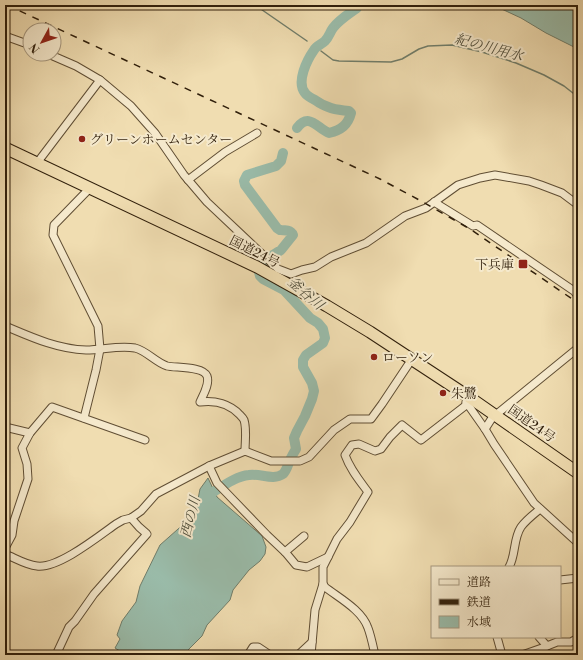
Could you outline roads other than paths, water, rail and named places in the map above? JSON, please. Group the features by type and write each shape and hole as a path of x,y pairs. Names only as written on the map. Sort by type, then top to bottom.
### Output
{"highway":[{"name":"国道24号","path":"5,148 262,269 352,321 412,359 468,400 496,415 578,473"}],"street":[{"path":"5,36 22,42"},
{"path":"62,60 76,66 100,80 131,106 155,133 188,180 207,202 278,269 291,274 315,267 331,257 366,243 405,216 426,208 458,185 480,178 495,175 529,180 562,194 578,205"},
{"path":"37,163 100,80"},
{"path":"188,180 225,152 257,133"},
{"path":"84,418 100,349 98,326 53,235 54,225 90,188"},
{"path":"434,202 473,226 477,225 574,291 578,296"},
{"path":"5,326 35,339 68,348 86,350 124,346 137,348 167,366 196,369 204,373 207,376 207,383 200,402 205,401 222,403 235,409 244,419 246,430 245,451"},
{"path":"485,429 492,418 578,348"},
{"path":"5,554 39,566 57,562 76,552 116,524 131,518 141,511 156,494 209,466 245,451 271,461 300,461 309,457 334,430 350,419 371,419 412,359"},
{"path":"468,400 494,444 534,503 578,543"},
{"path":"311,655 315,610 323,584 323,567 337,539 350,522 368,492 353,472 344,455 352,445 359,444 375,451 381,449 402,426 421,440 465,406 468,400"},
{"path":"5,548 12,536 14,521 28,479 28,464 22,448 30,433 52,407 145,440"},
{"path":"5,427 30,433"},
{"path":"209,466 217,483 296,565 307,566 328,557"},
{"path":"509,566 521,527 540,509"},
{"path":"56,655 69,627 94,594 147,534 131,518"},
{"path":"285,552 304,536"},
{"path":"561,580 578,578"},
{"path":"323,584 363,618 368,627 375,655"},
{"path":"498,638 502,655"},
{"path":"540,638 547,646"},
{"path":"522,655 557,642 572,642 578,638"},
{"path":"298,655 312,642"},
{"path":"248,655 253,646 258,647 270,655"}],"water":[{"path":"493,5 578,5 578,49 546,33 521,18"},
{"path":"208,478 217,497 262,536 266,547 265,554 260,561 249,570 233,590 230,600 207,625 202,636 188,650 189,655 126,655 115,648 120,639 117,635 122,621 136,602 140,586 160,545 195,514 200,489"}],"waterway":[{"name":"紀の川用水","path":"255,5 307,41"},
{"name":"釜谷川","path":"297,128 301,123 309,121 329,133 340,129 348,121 351,113 349,111 327,107 307,95 303,88 302,77 311,54 324,42 336,25 357,8 358,5"},
{"name":"紀の川用水","path":"321,51 333,60 339,61 391,62 402,59 419,49 428,46 452,45 482,52 516,63 544,75 564,86 578,97"},
{"name":"釜谷川","path":"206,499 207,496 233,480 244,476 253,475 275,477 283,474 286,471 296,449 294,438 305,416 314,391 312,383 303,367 303,360 306,355 323,343 325,338 323,329 318,323 310,318 284,290 263,279 259,272 265,260 281,250 293,235 289,231 280,230 277,228 245,185 244,181 247,175 276,166 281,161 283,153"}],"railway":[{"path":"7,5 380,179 470,229 578,303"}],"place":[{"name":"グリーンホームセンター","path":"82,139"},
{"name":"下兵庫","path":"523,264"},
{"name":"ローソン","path":"374,357"},
{"name":"朱鷺","path":"443,393"}],"water label":[{"name":"西の川","path":"190,517"}]}
